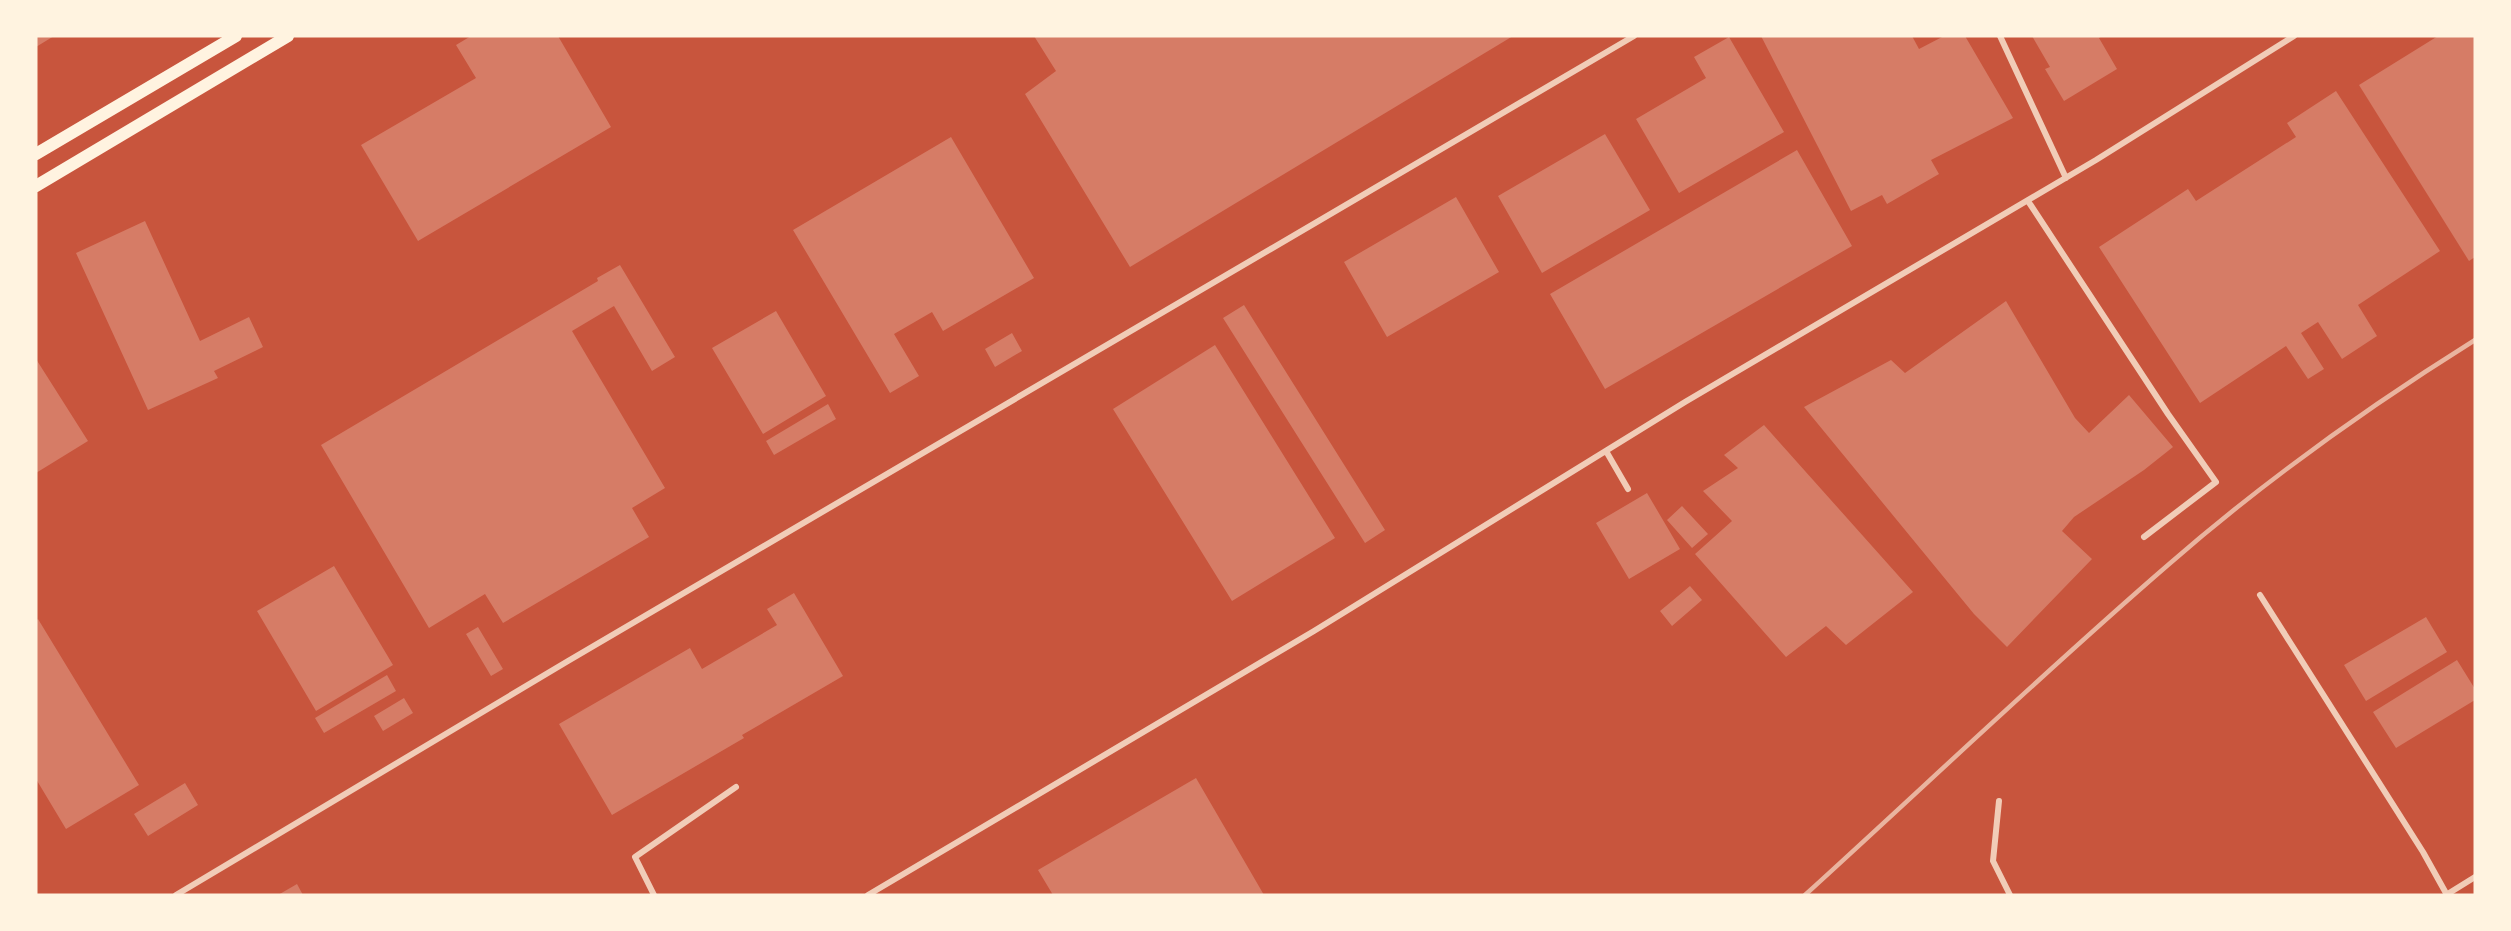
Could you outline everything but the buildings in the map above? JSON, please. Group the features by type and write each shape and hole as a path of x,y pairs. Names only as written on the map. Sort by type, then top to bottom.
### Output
{"main road":[{"path":"38,150 236,36"},
{"path":"36,186 288,36"}],"street":[{"path":"176,895 568,661 1634,36"},
{"path":"2000,36 2066,178"},
{"path":"868,895 1303,637 1606,451 2028,201 2294,36"},
{"path":"2028,201 2168,414 2216,482 2144,537"},
{"path":"1606,451 1628,489"},
{"path":"2260,595 2417,842 2447,895 2475,877"},
{"path":"654,895 635,857 736,787"},
{"path":"1998,801 1993,861 2010,895"}],"railway":[{"path":"1805,895 2076,646 2204,534 2317,446 2475,340"}]}
